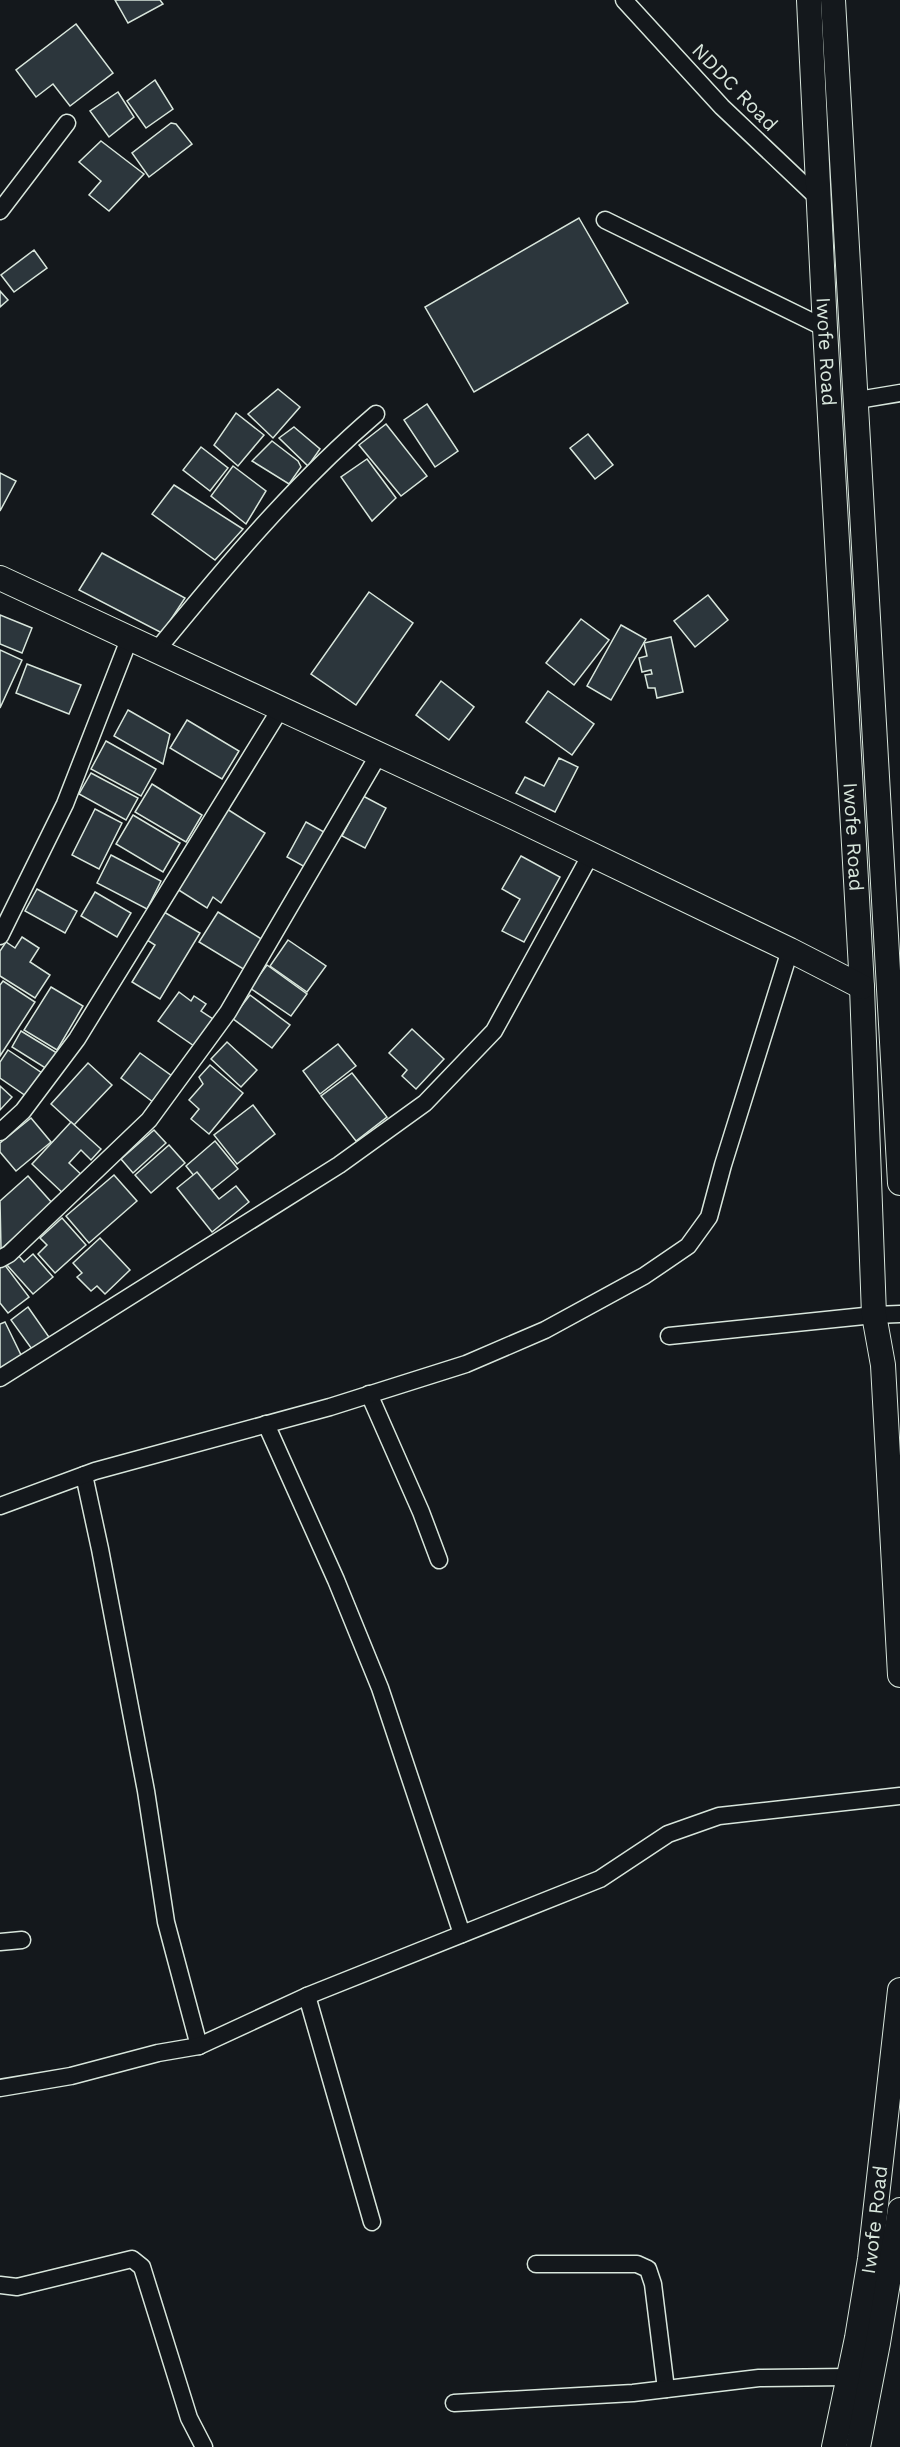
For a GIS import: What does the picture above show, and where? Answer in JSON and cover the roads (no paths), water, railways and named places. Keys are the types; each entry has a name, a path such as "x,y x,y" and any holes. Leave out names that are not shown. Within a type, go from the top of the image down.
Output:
{"street":[{"name":"NDDC Road","path":"624,0 722,107 819,199"},
{"name":"Iwofe Road","path":"809,0 862,987 874,1315 883,1365 900,1675"},
{"name":"Iwofe Road","path":"835,0 894,1010 900,1183"},
{"path":"0,211 67,123"},
{"path":"605,220 825,328"},
{"path":"858,400 900,393"},
{"path":"157,650 245,544 338,447 376,414"},
{"path":"0,578 591,854 862,987"},
{"path":"0,936 65,804 130,637"},
{"path":"0,1132 23,1111 77,1039 281,708"},
{"path":"0,1259 9,1254 79,1189 149,1120 228,1012 379,754"},
{"path":"0,1378 339,1165 424,1103 494,1031 591,854"},
{"path":"0,1506 84,1475 266,1424 466,1364 545,1330 644,1276 688,1246 710,1217 723,1165 790,950"},
{"path":"669,1336 900,1314"},
{"path":"369,1394 421,1512 439,1560"},
{"path":"266,1424 336,1580 381,1688 462,1934"},
{"path":"84,1475 144,1780 166,1922 199,2046"},
{"path":"0,2088 71,2076 158,2053 199,2046 307,1996 600,1879 668,1834 719,1816 900,1796"},
{"path":"0,1942 22,1940"},
{"name":"Iwofe Road","path":"834,2447 849,2378 873,2242 900,1990"},
{"path":"307,1996 372,2222"},
{"name":"Iwofe Road","path":"858,2447 900,2211"},
{"path":"0,2285 17,2287 132,2259 142,2267 189,2418 204,2447"},
{"path":"536,2264 637,2264 648,2269 653,2284 666,2389"},
{"path":"454,2403 666,2389 759,2378 849,2378"}]}
